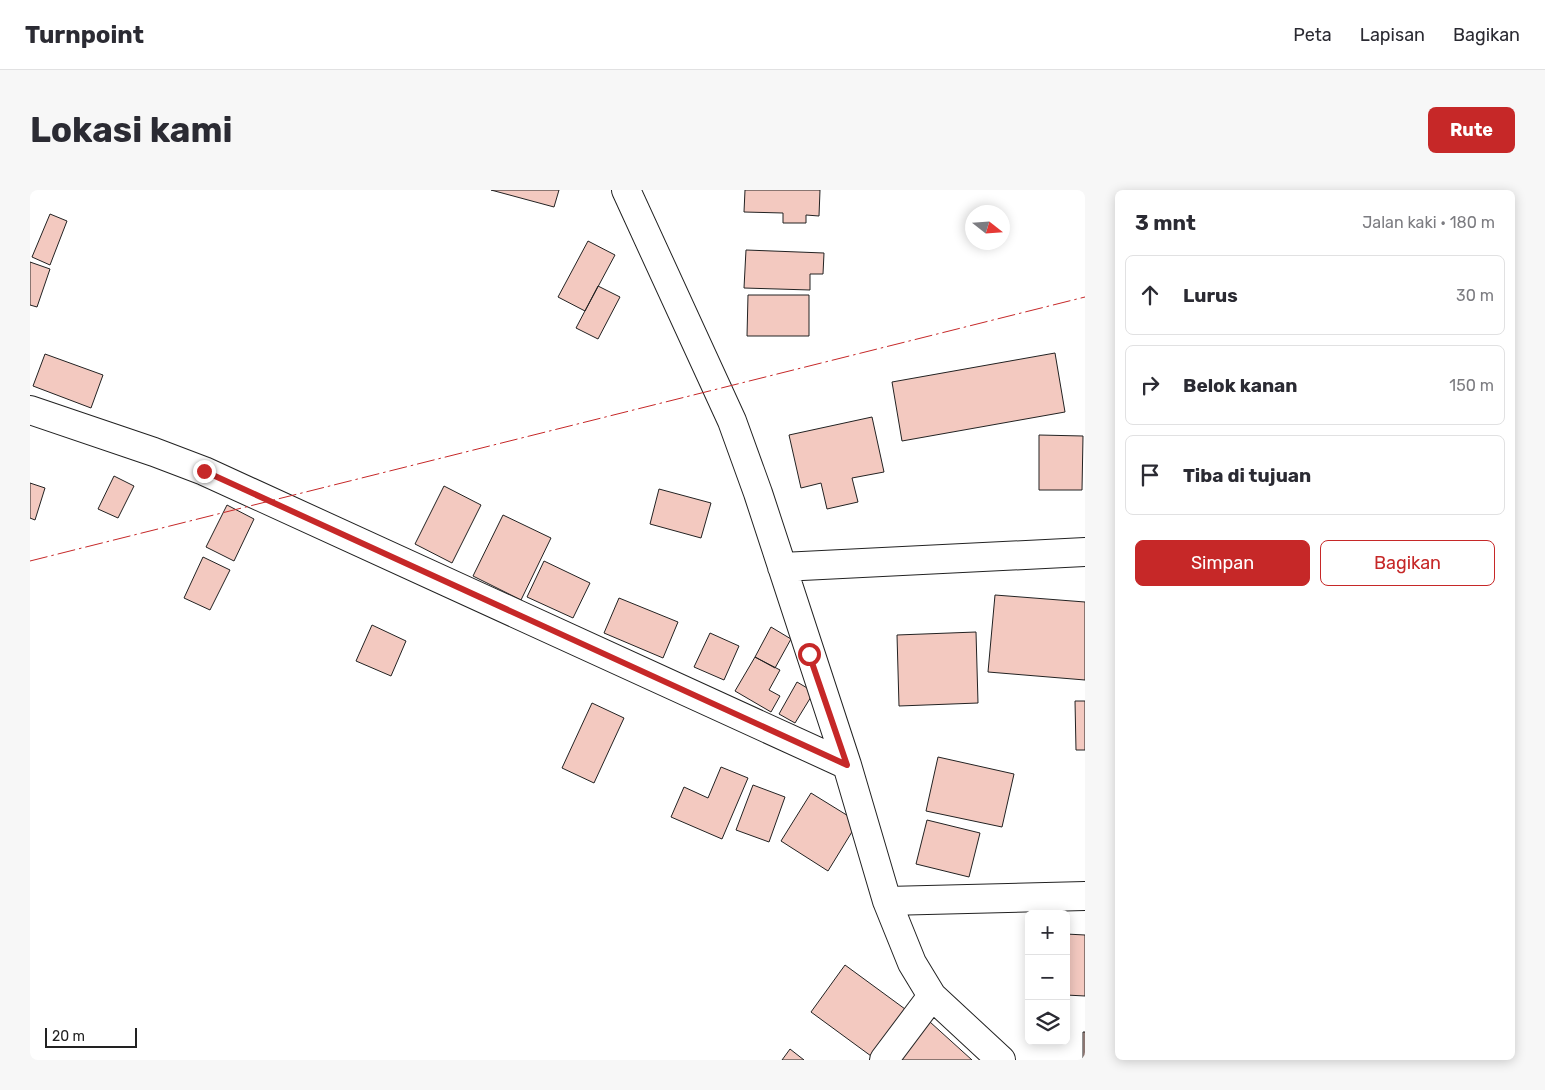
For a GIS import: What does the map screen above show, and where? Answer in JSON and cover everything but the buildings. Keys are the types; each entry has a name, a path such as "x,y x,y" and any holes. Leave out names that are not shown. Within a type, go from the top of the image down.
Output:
{"street":[{"path":"626,190 732,421 847,765 887,901 912,963 932,996 1001,1060"},
{"path":"30,410 204,471 847,765"},
{"path":"782,567 1085,552"},
{"path":"887,901 1085,896"},
{"path":"884,1060 932,996"}],"power":[{"path":"30,561 1085,297"}],"route":[{"path":"204,471 847,765 809,654"}]}
